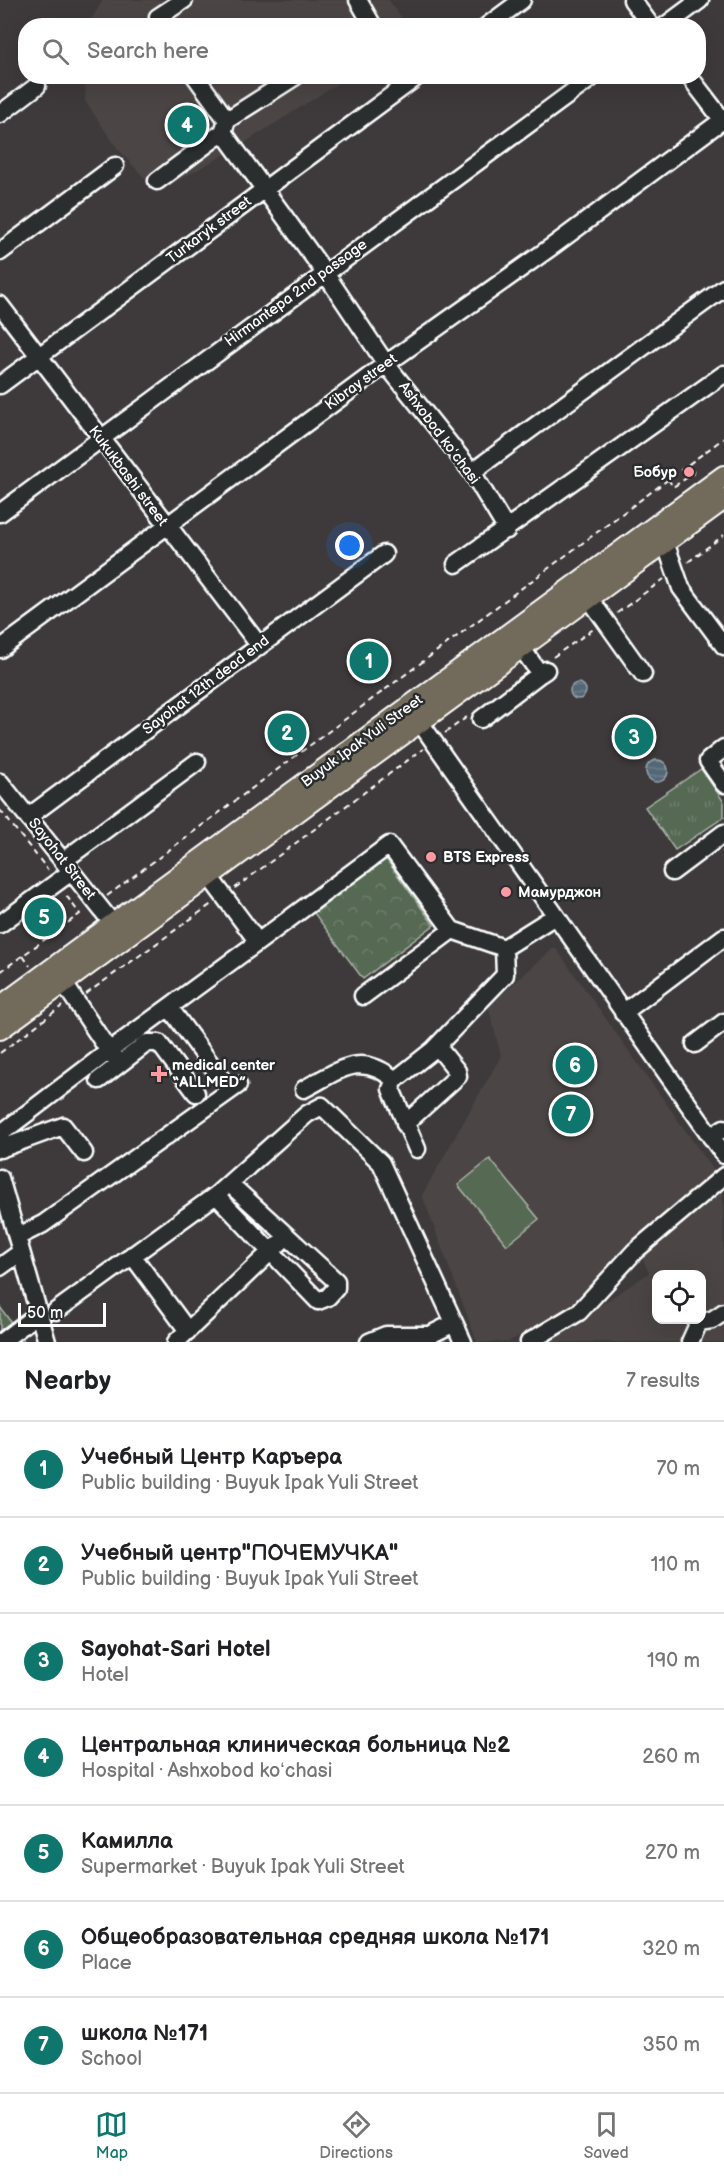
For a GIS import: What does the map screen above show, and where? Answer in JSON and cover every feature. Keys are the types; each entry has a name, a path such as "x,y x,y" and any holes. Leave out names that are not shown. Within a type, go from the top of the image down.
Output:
{"main road":[{"name":"Buyuk Ipak Yuli Street","path":"0,1007 208,875 724,476"},
{"name":"Buyuk Ipak Yuli Street","path":"0,1029 68,990 118,930 414,714 521,647 724,499"}],"street":[{"path":"158,18 184,0"},
{"path":"358,0 368,18"},
{"path":"498,18 522,0"},
{"path":"632,0 645,18"},
{"path":"676,18 700,0"},
{"name":"Ashxobod koʻchasi","path":"200,84 264,189 325,273 386,364 472,472 507,530"},
{"path":"157,181 225,126 285,84"},
{"name":"Turkaryk street","path":"0,385 407,84"},
{"name":"Hirmantepa 2nd passage","path":"0,513 583,84"},
{"path":"695,84 724,120"},
{"path":"0,114 37,86"},
{"name":"Kibray street","path":"0,649 386,364 554,245 724,120"},
{"path":"0,252 115,166"},
{"path":"472,472 724,288"},
{"name":"Kukukbashi street","path":"0,305 166,526 259,645"},
{"path":"456,564 724,374"},
{"path":"665,542 681,588 724,646"},
{"name":"Sayohat 12th dead end","path":"28,817 384,554"},
{"path":"589,598 643,674"},
{"path":"476,717 541,671 521,647"},
{"path":"414,714 623,1013 718,1133 724,1155"},
{"path":"724,748 708,761 724,784"},
{"path":"0,924 67,866 197,762"},
{"name":"Sayohat Street","path":"0,782 118,930"},
{"path":"672,872 722,838"},
{"path":"0,1134 114,1058 169,1007 389,845 452,930 504,948"},
{"path":"208,875 258,942"},
{"path":"504,948 555,916"},
{"path":"363,996 452,930"},
{"path":"623,1013 724,937"},
{"path":"417,1149 393,1099 391,1089 396,1080 437,1046 505,975 504,948"},
{"path":"68,990 114,1058"},
{"path":"169,1007 221,1078"},
{"path":"694,1044 724,1022"},
{"path":"99,1080 114,1058 147,1043 159,1043 196,1093"},
{"path":"405,1124 458,1076 457,1071 437,1046"},
{"path":"304,1089 350,1067 367,1063 380,1067 396,1080"},
{"path":"0,1267 19,1245 44,1224 238,1085"},
{"path":"2,1342 132,1255 216,1195 307,1114 322,1107 381,1163 463,1342"},
{"path":"0,1149 63,1126 84,1153"},
{"path":"529,1342 579,1312 635,1251 724,1176"},
{"path":"216,1195 268,1252 318,1300 328,1297 336,1288 336,1281 230,1184"},
{"path":"1,1185 19,1245 47,1312 47,1342"},
{"path":"132,1255 182,1336 287,1236"},
{"path":"706,1320 712,1320 724,1312"},
{"path":"369,1342 386,1335 430,1335 454,1323"},
{"path":"690,1342 696,1324"}],"path":[{"path":"96,903 724,438"},
{"path":"668,479 674,487 694,473 688,464"},
{"path":"541,671 724,535"},
{"path":"0,1053 68,990 87,994 224,896 417,752 476,717"},
{"path":"22,956 31,967"}],"shaded area":[{"path":"103,0 389,0 402,18 92,18"},
{"path":"86,84 337,84 235,149 157,192 117,148 85,101"},
{"path":"555,947 715,1172 634,1243 581,1302 508,1342 477,1342 422,1195 501,1056 488,1006"},
{"path":"723,1186 724,1342 544,1342 649,1273 640,1253"}],"green space":[{"path":"701,769 724,802 724,817 675,850 645,807"},
{"path":"386,859 434,925 363,979 314,913"},
{"path":"490,1159 539,1219 507,1245 458,1185"},
{"path":"0,1307 25,1342 0,1342"}],"water":[{"path":"578,683 584,685 586,691 584,697 578,699 572,697 570,691 572,685"},
{"path":"657,760 665,763 668,771 665,779 657,782 649,779 646,771 649,763"}],"place":[{"name":"Центральная клиническая больница №2","path":"187,125"},
{"name":"Бобур","path":"689,472"},
{"name":"Учебный Центр Каръера","path":"369,661"},
{"name":"Учебный центр\"ПОЧЕМУЧКА\"","path":"287,733"},
{"name":"Sayohat-Sari Hotel","path":"634,737"},
{"name":"BTS Express","path":"431,857"},
{"name":"Мамурджон","path":"506,892"},
{"name":"Камилла","path":"44,917"},
{"name":"Общеобразовательная средняя школа №171","path":"575,1065"},
{"name":"medical center “ALLMED”","path":"159,1074"},
{"name":"школа №171","path":"571,1114"}]}
